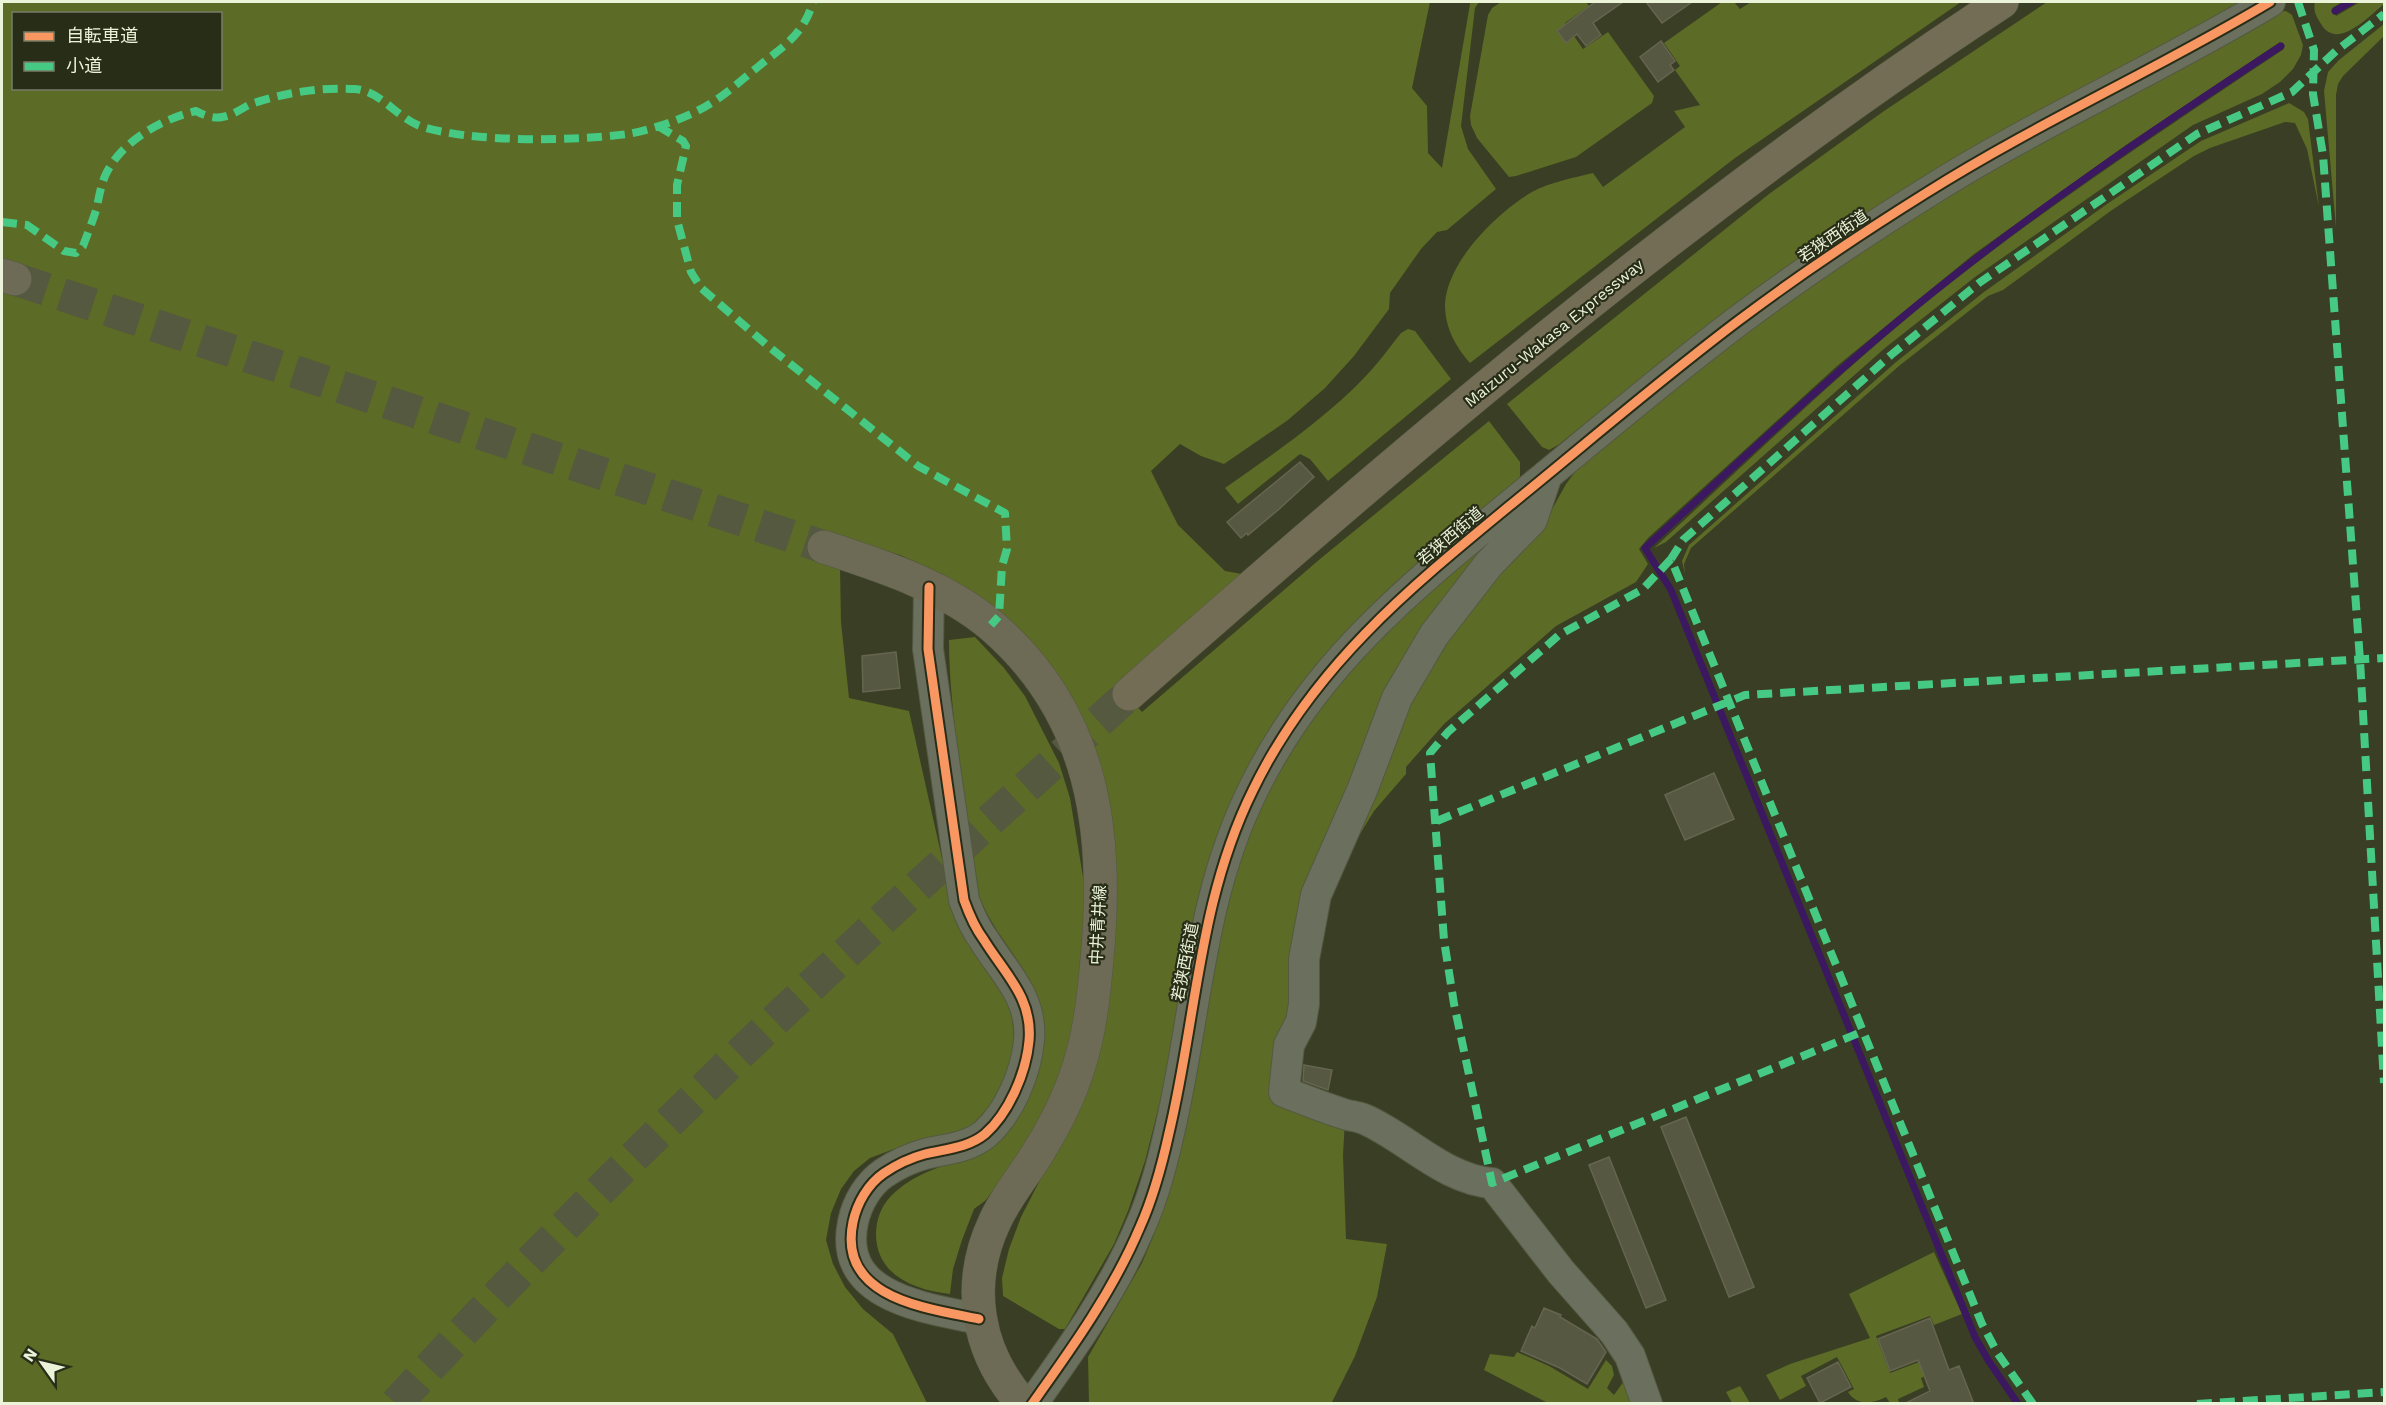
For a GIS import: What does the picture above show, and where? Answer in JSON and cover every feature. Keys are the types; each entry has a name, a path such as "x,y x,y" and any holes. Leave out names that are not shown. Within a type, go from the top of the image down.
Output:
{"highway":[{"name":"Maizuru-Wakasa Expressway","path":"1129,694 1419,442 1625,275 1755,174 1872,90 2002,2"}],"main road":[{"name":"中井青井線","path":"824,547 892,570 929,587 991,625 1017,650 1040,678 1077,746 1091,787 1101,855 1101,894 1094,986 1079,1066 1063,1108 995,1221 981,1259 977,1289 979,1320 989,1354 1008,1387 1023,1404"}],"street":[{"name":"若狭西街道","path":"1032,1404 1109,1288 1145,1215 1169,1134 1198,966 1212,900 1236,827 1254,787 1296,717 1349,648 1414,586 1547,475 1742,318 1876,225 1988,156 2270,2"},
{"path":"1547,475 1532,520 1489,564 1434,635 1397,698 1363,788 1317,895 1304,959 1304,1004 1301,1022 1289,1045 1284,1092 1342,1114 1362,1119 1399,1138 1461,1177 1476,1182 1492,1183 1561,1272 1614,1332 1630,1356 1647,1404"},
{"path":"929,587 928,649 964,900 972,921 984,941 1016,984 1027,1011 1029,1041 1020,1077 999,1119 984,1135 965,1145 906,1160 882,1174 866,1191 856,1210 852,1228 853,1246 858,1268 873,1287 896,1299 924,1308 979,1320"}],"green space":[{"path":"2,2 1430,2 1412,88 1427,106 1428,153 1442,168 1470,4 1479,2 1475,8 1461,126 1468,149 1496,189 1447,230 1437,232 1421,249 1390,293 1389,309 1354,356 1325,388 1288,420 1224,464 1201,456 1180,444 1151,471 1178,525 1225,571 1242,574 1122,689 1142,712 1320,559 1489,421 1520,462 1520,476 1516,487 1288,706 1164,1086 1145,1161 1128,1211 1114,1244 1065,1329 1059,1329 1003,1296 1002,1278 1009,1249 1021,1217 1056,1149 1108,808 982,601 942,574 900,555 825,533 840,567 841,622 849,698 909,711 952,903 971,949 1006,995 1012,1016 1014,1039 1010,1065 999,1091 987,1109 971,1126 951,1136 894,1149 870,1158 854,1171 841,1189 831,1213 826,1240 833,1264 845,1287 863,1309 893,1334 927,1403 2,1403"},
{"path":"1501,2 1586,2 1589,6 1565,23 1583,49 1608,32 1654,96 1652,103 1576,157 1509,177 1477,138 1470,116 1488,15 1492,8"},
{"path":"1722,2 1734,2 1740,9 1751,2 1961,2 1735,158 1470,363 1452,337 1445,305 1454,272 1464,256 1489,225 1532,192 1554,183 1593,173 1603,187 1685,127 1674,111 1700,105 1675,70 1680,66 1664,43"},
{"path":"2047,2 2242,2 2003,131 1876,207 1737,306 1549,450 1542,447 1507,404 1769,194 1884,111"},
{"path":"2315,2 2342,2 2332,8 2336,16 2360,2 2384,2 2384,4 2352,29 2335,34 2321,24 2315,13"},
{"path":"2286,11 2292,15 2303,45 2301,55 2293,69 2280,82 2262,94 2193,125 1975,277 1885,348 1666,542 1654,548 1817,397 1917,310 2051,208 2284,49 2280,42 2126,145 1974,254 1837,366 1648,538 1639,549 1648,564 1636,582 1556,626 1444,724 1406,767 1406,774 1374,811 1360,834 1329,899 1325,899 1439,640 1550,513 1566,484 1584,460 1690,374 1821,277 1939,200 2277,12"},
{"path":"2384,24 2384,36 2343,76 2338,84 2336,95 2336,228 2324,91 2328,72 2339,60"},
{"path":"2289,103 2304,112 2308,119 2319,207 2307,149 2295,123 2285,122 2210,148 2194,156 2112,210 2003,290 1988,296 1899,366 1691,548 1684,564 1685,574 1682,561 1689,545 1896,362 1984,292 2107,204 2201,141"},
{"path":"1408,329 1415,331 1451,379 1328,481 1310,459 1300,454 1238,504 1225,488 1331,409 1363,379 1401,333"},
{"path":"1510,522 1356,785 1279,1099 1345,1119 1343,1155 1346,1239 1387,1244 1377,1297 1355,1356 1331,1404 1089,1403 1088,1357 1142,1263 1173,1178 1211,973 1244,843 1269,787 1312,716 1374,641"},
{"path":"975,637 1004,668 1025,696 1059,763 1070,798 1086,895 1074,1032 1050,1104 1005,1174 986,1200 974,1209 953,1269 950,1294 923,1289 900,1278 890,1270 882,1260 878,1248 876,1234 878,1218 887,1200 918,1176 969,1158 1041,1009 1029,979 986,912 976,887 971,863 952,701 949,640"},
{"path":"1934,1252 1962,1314 1934,1325 1930,1316 1876,1336 1890,1373 1932,1357 1941,1369 1921,1378 1924,1387 1898,1399 1899,1403 1890,1403 1886,1397 1869,1402 1860,1401 1848,1392 1854,1389 1837,1357 1801,1376 1806,1386 1780,1400 1766,1375 1790,1364 1870,1338 1849,1294"},
{"path":"1517,1352 1549,1366 1588,1389 1606,1360 1612,1366 1614,1375 1607,1388 1614,1395 1624,1381 1643,1403 1548,1403 1484,1370 1490,1354 1514,1357"},
{"path":"1740,1386 1750,1403 1732,1403 1726,1392"}],"building":[{"path":"1595,2 1623,2 1593,23 1601,35 1586,46 1577,34 1566,43 1557,31"},
{"path":"1646,2 1692,2 1662,23"},
{"path":"1661,41 1675,61 1670,65 1674,70 1658,82 1640,57"},
{"path":"1300,462 1314,477 1278,510 1248,535 1247,533 1241,538 1227,522"},
{"path":"896,652 900,688 863,692 862,656"},
{"path":"1714,773 1734,819 1685,840 1665,795"},
{"path":"1304,1065 1332,1070 1328,1090 1303,1081"},
{"path":"1686,1117 1754,1287 1729,1297 1661,1127"},
{"path":"1609,1157 1666,1300 1646,1308 1589,1165"},
{"path":"1544,1308 1561,1315 1560,1317 1597,1339 1606,1352 1587,1384 1560,1368 1521,1351 1532,1326 1535,1328"},
{"path":"1930,1318 1949,1370 1959,1366 1974,1404 1904,1404 1930,1391 1918,1360 1890,1371 1878,1339"},
{"path":"1838,1362 1851,1387 1820,1403 1807,1378"}],"waterway":[{"path":"2335,11 2351,2"},
{"path":"2018,1404 1975,1337 1671,590 1645,548 1847,365 1960,271 2095,172 2281,46"}],"tunnel":[{"path":"15,279 824,547"},
{"path":"396,1404 483,1311 662,1129 940,866 1129,694"}],"marked path":[{"path":"2,222 27,225 64,251 76,253 83,246 105,176 121,153 143,134 169,120 196,111 212,117 226,116 251,104 302,92 328,89 363,91 372,94 403,117 420,126 441,132 494,138 580,138 628,134 645,130 672,122 714,102 792,38 804,23 813,2"},
{"path":"2298,2 2314,50 2313,94 2323,155 2360,660 2384,1083"},
{"path":"2033,1404 1998,1354 1982,1324 1671,559 1683,540 1891,355 1979,283 2197,134 2292,92 2336,51 2384,14"},
{"path":"658,126 683,141 686,146 677,185 677,220 691,272 701,288 768,346 918,466 1005,513 1007,549 1002,566 999,616 991,625"},
{"path":"1671,559 1643,589 1559,635 1448,732 1430,753 1444,940 1454,1004 1492,1183 1864,1031"},
{"path":"1437,821 1745,695 2384,658"},
{"path":"2197,1404 2384,1392"}],"cycle path":[{"path":"1032,1404 1105,1296 1145,1216 1157,1181 1169,1133 1210,916 1235,832 1253,790 1278,744 1306,702 1338,663 1372,627 1445,559 1657,385 1784,287 1878,223 1968,167 2228,27 2270,2"},
{"path":"929,587 928,649 964,900 978,931 1022,999 1027,1012 1029,1041 1015,1092 994,1125 978,1139 903,1162 878,1177 868,1188 857,1208 853,1222 852,1248 858,1268 872,1283 890,1295 912,1304 979,1319"}]}
